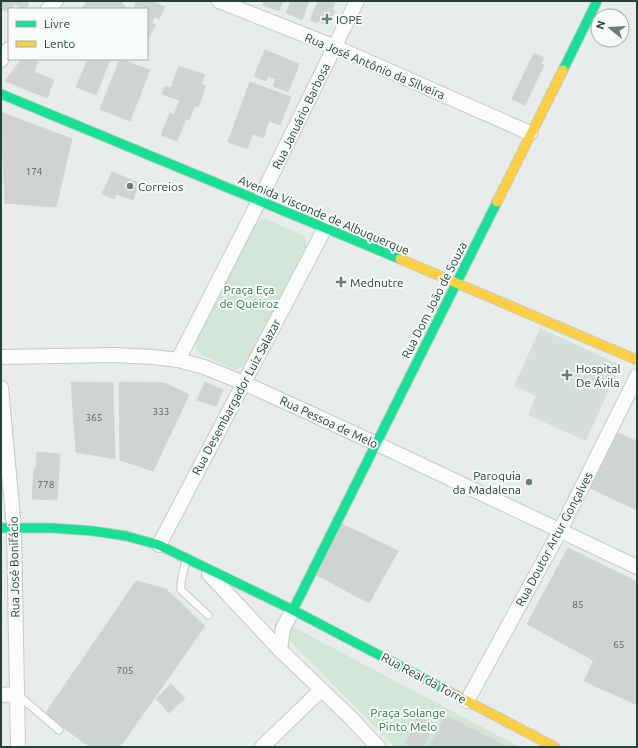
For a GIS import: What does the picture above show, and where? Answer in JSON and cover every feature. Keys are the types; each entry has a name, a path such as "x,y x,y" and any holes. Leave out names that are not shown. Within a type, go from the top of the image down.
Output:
{"main road":[{"name":"Rua Dom João de Souza","path":"292,610 597,1"},
{"name":"Avenida Visconde de Albuquerque","path":"1,94 325,228 637,360"},
{"name":"Rua Real da Torre","path":"8,528 52,528 93,531 126,536 159,544 292,610 555,747"}],"street":[{"name":"Rua José Antônio da Silveira","path":"219,1 335,47 530,133"},
{"name":"Rua Januário Barbosa","path":"178,360 259,201 357,1"},
{"path":"1,60 8,50"},
{"name":"Rua Desembargador Luiz Salazar","path":"159,544 325,228"},
{"name":"Rua Pessoa de Melo","path":"1,357 115,355 178,360 204,367 244,383 375,443 637,567"},
{"name":"Rua Doutor Artur Gonçalves","path":"467,701 560,531 637,376"},
{"name":"Rua José Bonifácio","path":"1,388 17,694 18,747"},
{"name":"Rua Real da Torre","path":"202,566 280,650 351,718 378,747"},
{"path":"280,650 283,628 292,610"},
{"path":"262,747 321,690"},
{"path":"1,695 17,694"}],"lane":[{"path":"186,558 181,582 181,590 208,614"},
{"path":"17,694 58,730"}],"shaded area":[{"name":"Hospital De Ávila","path":"540,328 620,365 586,441 528,415 536,396 514,386"}],"green space":[{"name":"Praça Eça de Queiroz","path":"265,219 303,235 306,239 306,247 244,366 235,370 200,354 196,349 195,341 254,226 260,220"},
{"name":"Praça Solange Pinto Melo","path":"295,628 520,747 395,747 287,638 289,630"}],"building":[{"path":"1,1 9,1 6,11 1,9"},
{"path":"9,1 29,1 27,8 19,8 20,6 14,4 12,8 8,8 8,11 6,11"},
{"path":"88,1 120,1 127,8 82,8"},
{"path":"136,1 151,1 165,7 159,19 154,17 152,23 155,25 148,40 148,8 134,8"},
{"path":"264,1 283,1 279,11 263,5"},
{"path":"291,1 309,1 302,20 286,13"},
{"path":"318,1 336,1 332,9 335,11 328,26 318,21 317,23 310,20"},
{"path":"265,50 299,64 288,92 273,86 276,79 268,76 266,81 254,76"},
{"path":"534,53 544,58 541,64 544,65 525,105 512,99"},
{"path":"21,60 33,60 38,62 34,72 54,80 47,98 5,81"},
{"path":"88,60 110,60 96,95 76,87"},
{"path":"120,60 150,70 130,121 100,109"},
{"path":"179,66 205,75 201,84 206,86 198,107 162,94 165,86 171,88"},
{"path":"250,82 291,97 280,125 269,121 263,138 253,134 262,110 242,103"},
{"path":"180,100 195,106 189,120 174,114"},
{"path":"242,103 262,110 247,149 228,142"},
{"path":"1,112 72,139 56,207 5,203"},
{"path":"170,113 186,119 177,141 161,135"},
{"path":"112,172 139,183 133,200 116,194 114,199 102,194"},
{"path":"71,382 113,383 115,459 76,452"},
{"path":"119,382 165,383 189,395 153,471 120,460"},
{"path":"205,382 223,390 216,406 197,400"},
{"path":"618,433 637,441 637,510 590,488"},
{"path":"37,452 60,454 57,500 32,499"},
{"path":"338,522 398,551 369,603 313,573"},
{"path":"568,548 637,582 637,616 611,670 527,624"},
{"path":"136,581 166,589 205,626 120,747 90,747 45,714"},
{"path":"622,600 637,608 637,705 584,681"},
{"path":"171,684 185,698 169,713 156,699"},
{"path":"445,715 508,747 429,747"},
{"path":"418,716 434,723 423,747 413,747 405,744"}],"traffic: fast":[{"path":"563,70 597,1"},
{"path":"1,94 400,259"},
{"path":"293,610 497,202"},
{"path":"1,528 52,528 93,531 126,536 159,545 293,610 444,689"}],"traffic: slow":[{"path":"497,202 563,70"},
{"path":"400,259 637,360"},
{"path":"444,689 555,747"}],"place":[{"name":"IOPE","path":"327,19"},
{"name":"Correios","path":"130,186"},
{"name":"Mednutre","path":"341,282"},
{"name":"Hospital De Ávila","path":"567,375"},
{"name":"Paroquia da Madalena","path":"529,482"}]}
